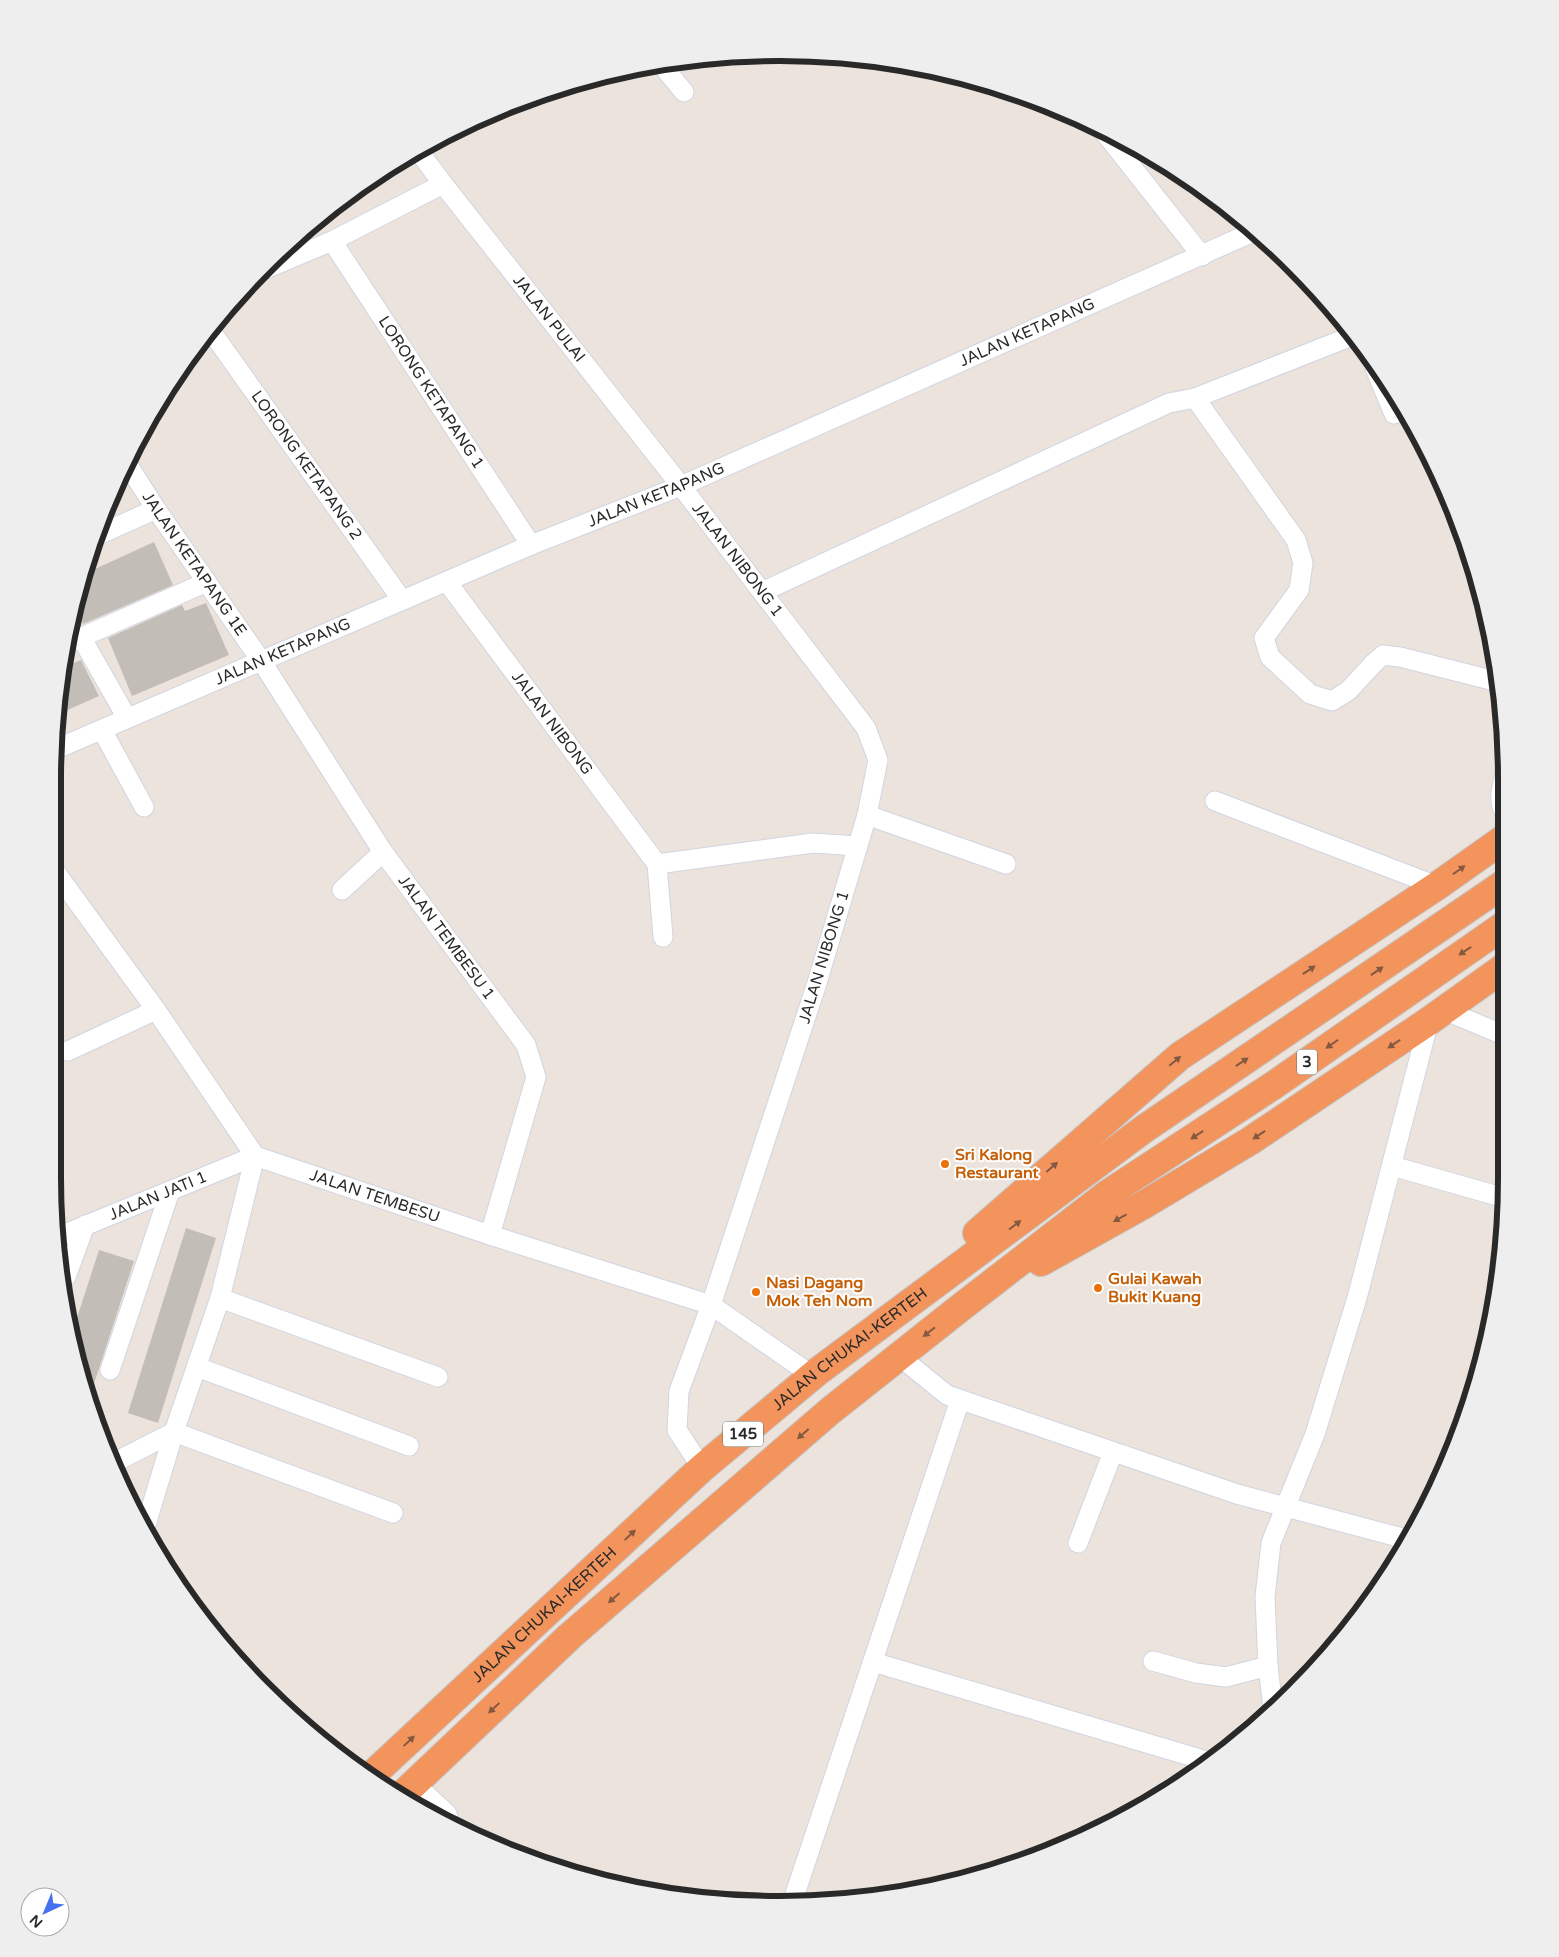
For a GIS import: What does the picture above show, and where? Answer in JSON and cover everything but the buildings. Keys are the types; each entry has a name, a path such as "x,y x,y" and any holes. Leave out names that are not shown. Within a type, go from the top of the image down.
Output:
{"highway":[{"path":"815,1374 1180,1056 1437,886 1498,843"},
{"name":"3","path":"1144,1129 1498,888"},
{"name":"3","path":"1106,1195 1274,1085 1498,930"},
{"path":"960,1308 1145,1204 1250,1141 1437,1016 1498,972"},
{"name":"JALAN CHUKAI-KERTEH","path":"375,1772 702,1468 815,1374 1144,1129"},
{"name":"JALAN CHUKAI-KERTEH","path":"407,1789 570,1636 830,1411 1106,1195"}],"street":[{"path":"666,70 684,92"},
{"path":"1113,144 1202,256"},
{"name":"JALAN PULAI","path":"423,156 443,184 682,486"},
{"path":"283,262 332,241 443,184"},
{"name":"JALAN KETAPANG","path":"62,746 402,600 682,486 1248,235"},
{"name":"LORONG KETAPANG 1","path":"332,241 531,546"},
{"name":"LORONG KETAPANG 2","path":"215,336 402,600"},
{"path":"762,592 1169,404 1195,398 1346,338"},
{"path":"1386,394 1394,414"},
{"path":"1195,398 1296,540 1303,563 1299,590 1264,638 1270,657 1310,694 1332,701 1348,691 1383,655 1400,657 1491,680"},
{"name":"JALAN KETAPANG 1E","path":"132,470 156,509 262,662"},
{"name":"JALAN NIBONG 1","path":"682,486 866,728 878,760 867,815 817,983 711,1305 679,1391 677,1430 702,1468"},
{"path":"106,532 156,509"},
{"path":"75,641 207,582"},
{"name":"JALAN NIBONG","path":"447,582 658,864"},
{"path":"75,642 127,718"},
{"name":"JALAN TEMBESU 1","path":"262,662 383,852 526,1045 536,1077 490,1235"},
{"path":"102,730 144,807"},
{"path":"1215,801 1437,886"},
{"path":"867,815 1006,864"},
{"path":"663,937 658,864 813,843 858,846"},
{"path":"342,890 383,852"},
{"path":"61,880 156,1010 256,1156 220,1298 174,1432 148,1519"},
{"path":"68,1051 156,1010"},
{"path":"1274,1698 1268,1666 1265,1597 1271,1543 1315,1434 1358,1298 1392,1166 1437,1016 1498,1034"},
{"name":"JALAN TEMBESU","path":"256,1156 490,1235 711,1305 815,1374"},
{"name":"JALAN JATI 1","path":"64,1234 256,1156"},
{"path":"1392,1166 1497,1196"},
{"path":"110,1370 170,1191"},
{"path":"67,1273 85,1225"},
{"path":"220,1298 438,1377"},
{"path":"899,1356 947,1395 960,1400 1237,1494 1402,1538"},
{"path":"197,1367 409,1446"},
{"path":"795,1895 960,1400"},
{"path":"119,1460 174,1432 393,1513"},
{"path":"1078,1543 1113,1452"},
{"path":"1153,1661 1196,1673 1226,1677 1268,1666"},
{"path":"873,1662 1200,1760"},
{"path":"407,1789 447,1814"}],"place":[{"name":"Sri Kalong Restaurant","path":"945,1164"},
{"name":"Gulai Kawah Bukit Kuang","path":"1098,1288"},
{"name":"Nasi Dagang Mok Teh Nom","path":"756,1292"}]}
